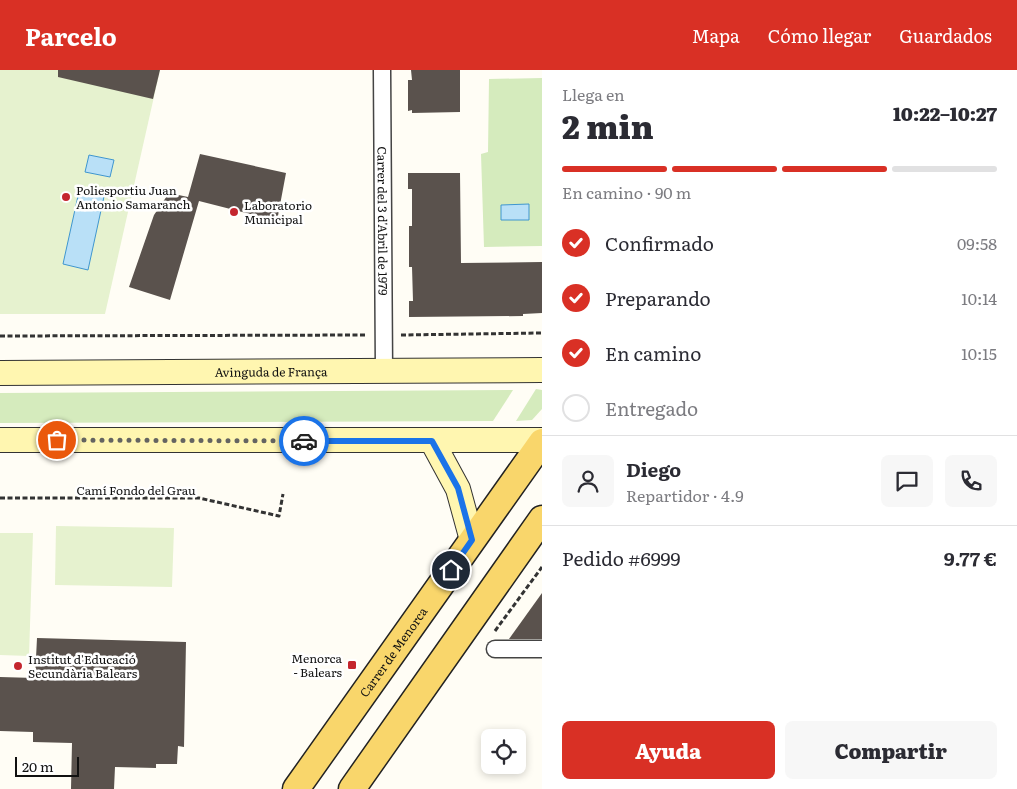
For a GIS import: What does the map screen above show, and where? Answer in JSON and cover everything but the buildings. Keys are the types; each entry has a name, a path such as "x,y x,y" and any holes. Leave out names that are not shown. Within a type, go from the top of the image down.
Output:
{"main road":[{"name":"Carrer de Menorca","path":"296,789 542,441"},
{"path":"352,789 542,519"}],"street":[{"name":"Carrer del 3 d'Abril de 1979","path":"382,70 384,371"},
{"name":"Avinguda de França","path":"0,373 542,370"},
{"path":"0,440 542,441"},
{"path":"432,441 458,488 472,540"},
{"path":"494,648 542,649"}],"path":[{"path":"398,334 542,333"},
{"path":"0,336 369,335"},
{"name":"Camí Fondo del Grau","path":"0,498 199,498 279,516 283,494"}],"green space":[{"name":"Poliesportiu Juan Antonio Samaranch","path":"0,70 160,70 105,314 0,314"},
{"path":"542,78 542,246 484,247 481,154 488,152 489,79"},
{"path":"536,389 542,390 542,409 532,420 516,421"},
{"path":"513,390 493,421 0,423 0,393"},
{"path":"56,526 174,528 172,587 55,585"},
{"path":"0,533 33,533 29,656 0,655"}],"water":[{"path":"89,155 114,160 110,177 85,172"},
{"path":"80,187 105,192 88,270 63,264"},
{"path":"529,204 529,220 501,220 501,205"}],"way so far":[{"path":"57,440 304,441"}],"place":[{"name":"Poliesportiu Juan Antonio Samaranch","path":"66,197"},
{"name":"Laboratorio Municipal","path":"234,212"},
{"name":"Menorca - Balears","path":"352,665"},
{"name":"Institut d'Educació Secundària Balears","path":"18,666"}],"route":[{"path":"304,441 432,441 458,488 472,540 451,570"}]}
